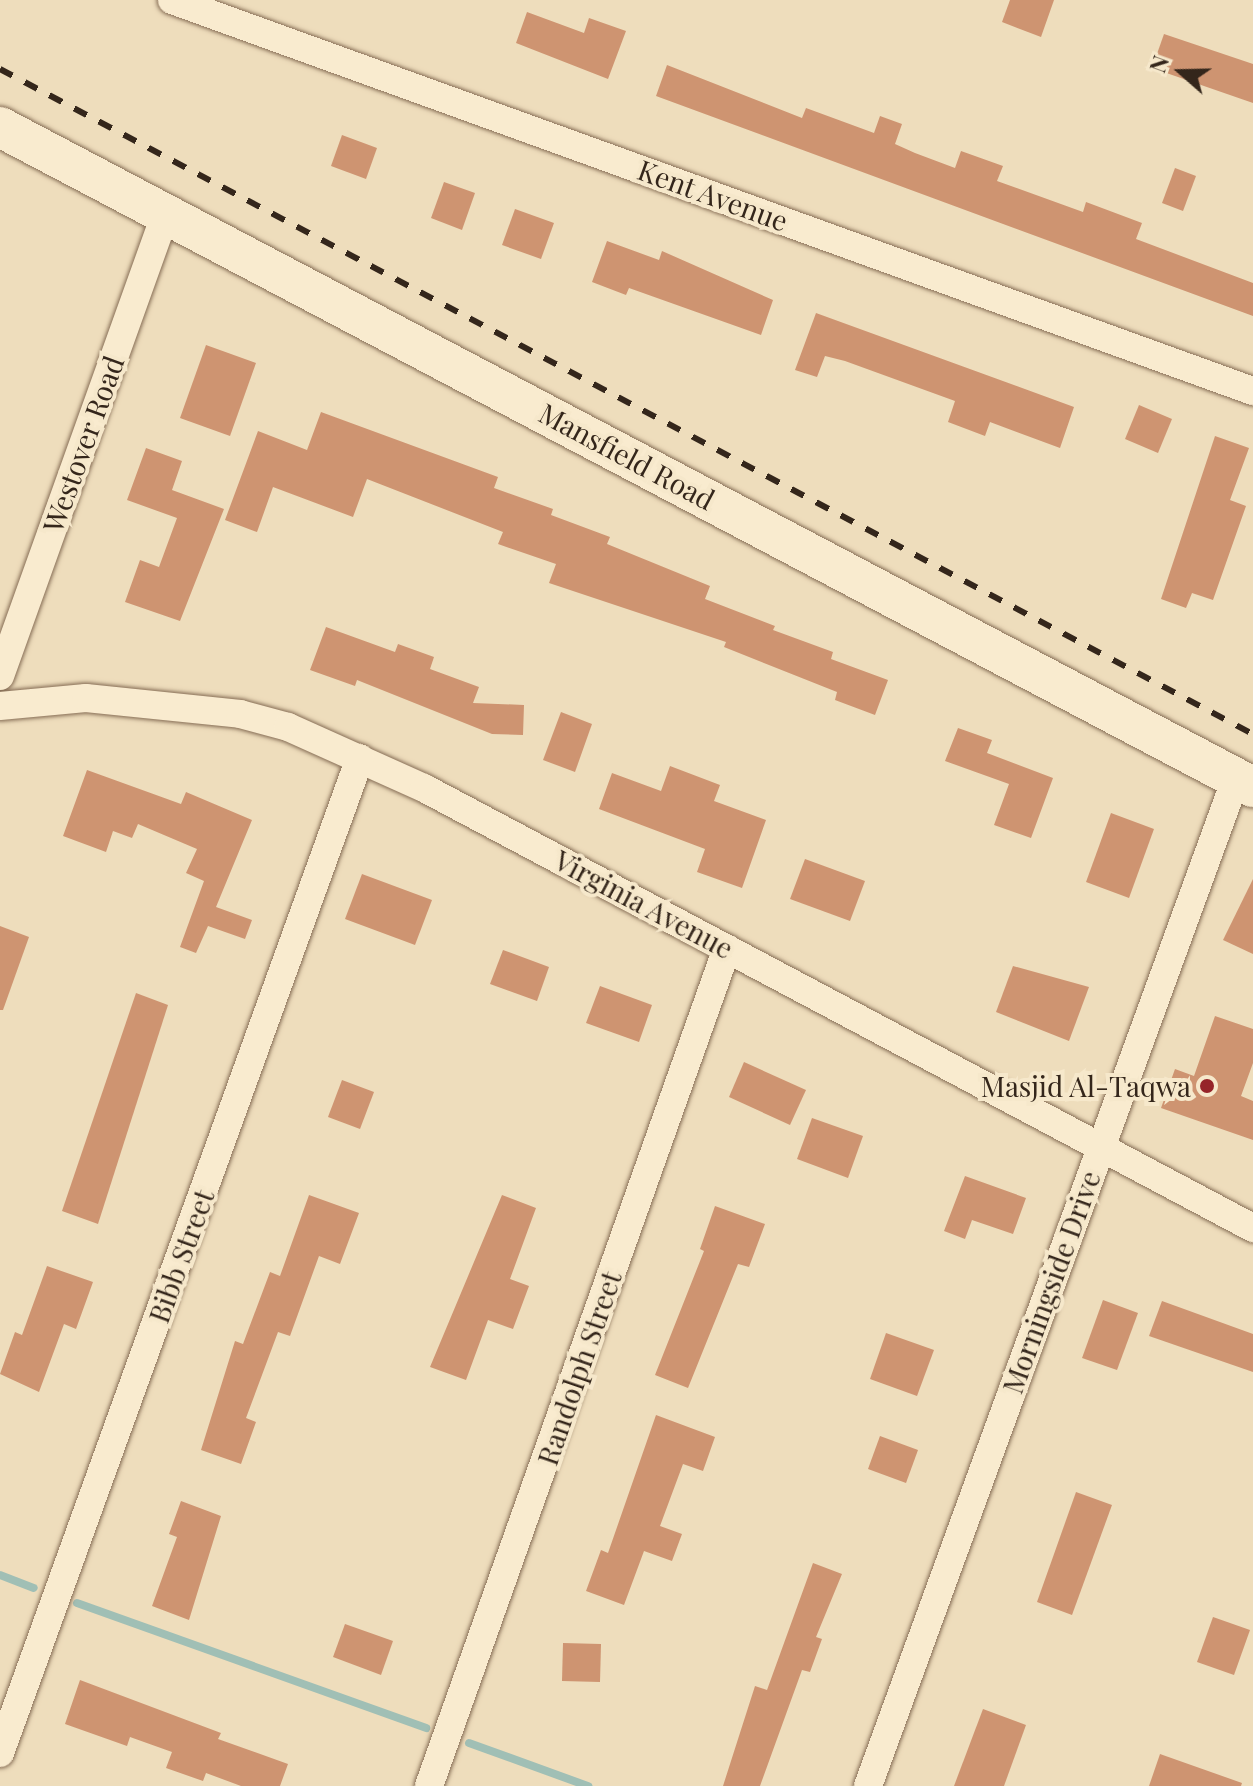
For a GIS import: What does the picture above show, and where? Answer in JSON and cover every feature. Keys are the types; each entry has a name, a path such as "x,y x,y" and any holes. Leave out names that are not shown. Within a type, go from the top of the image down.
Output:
{"main road":[{"name":"Mansfield Road","path":"0,127 1244,782"}],"street":[{"name":"Kent Avenue","path":"172,0 1253,391"},
{"name":"Westover Road","path":"0,676 166,212"},
{"name":"Virginia Avenue","path":"0,706 86,698 240,714 288,727 360,758 727,948 1253,1228"},
{"name":"Bibb Street","path":"0,1753 360,758"},
{"name":"Morningside Drive","path":"868,1786 1100,1148 1244,782"},
{"name":"Randolph Street","path":"429,1786 727,948"}],"building":[{"path":"1010,0 1054,0 1041,37 1002,22"},
{"path":"527,12 584,33 589,18 626,31 608,79 516,43"},
{"path":"1164,34 1253,64 1253,103 1152,68"},
{"path":"667,65 802,118 806,108 874,133 880,116 902,124 895,144 915,153 955,168 961,151 1003,166 997,181 1083,212 1086,202 1142,223 1136,239 1253,283 1253,316 656,96"},
{"path":"342,135 377,148 366,179 331,166"},
{"path":"1175,168 1196,176 1183,211 1162,203"},
{"path":"444,182 475,193 462,230 431,218"},
{"path":"515,209 554,223 541,259 502,245"},
{"path":"607,241 659,260 662,251 773,300 761,335 629,288 626,295 592,282"},
{"path":"816,313 1074,407 1060,448 990,422 985,436 948,422 955,401 845,361 825,356 817,377 795,370"},
{"path":"206,345 256,363 230,436 180,418"},
{"path":"1139,405 1172,419 1158,453 1125,439"},
{"path":"321,412 498,477 494,488 553,509 551,515 610,537 607,544 710,586 705,599 775,626 773,630 833,652 831,659 888,680 875,715 835,700 837,692 724,647 726,642 549,583 556,564 498,544 503,532 367,479 353,517 273,487 257,532 225,520 258,431 307,450"},
{"path":"1215,436 1249,448 1230,500 1246,506 1213,600 1192,593 1186,608 1161,599"},
{"path":"146,448 182,461 172,490 224,509 180,621 125,602 140,560 159,567 177,518 127,500"},
{"path":"326,627 395,652 398,644 434,657 430,669 479,687 473,703 524,705 523,735 492,734 357,680 355,686 310,670"},
{"path":"561,712 592,724 575,772 543,760"},
{"path":"958,728 992,740 987,753 1053,778 1031,838 994,825 1009,784 945,761"},
{"path":"670,766 720,785 714,801 766,820 742,888 697,872 705,849 599,809 612,773 661,791"},
{"path":"87,770 181,804 186,792 252,820 216,907 252,920 245,939 208,926 196,953 180,947 204,881 186,873 197,849 138,824 132,838 113,831 106,852 63,836"},
{"path":"1111,813 1154,829 1129,898 1086,882"},
{"path":"805,859 865,881 850,921 790,899"},
{"path":"362,874 432,900 415,945 345,919"},
{"path":"1253,879 1253,954 1223,940"},
{"path":"0,926 29,937 3,1010 0,1010"},
{"path":"503,950 549,967 537,1001 490,984"},
{"path":"1013,966 1089,987 1069,1041 996,1012"},
{"path":"600,986 652,1005 639,1042 586,1023"},
{"path":"136,993 168,1005 98,1224 62,1211"},
{"name":"Masjid Al-Taqwa","path":"1215,1016 1253,1029 1253,1063 1241,1096 1253,1101 1253,1140 1161,1108 1175,1069 1194,1076"},
{"path":"744,1062 806,1090 790,1125 729,1097"},
{"path":"342,1080 374,1092 360,1129 328,1117"},
{"path":"812,1118 863,1136 848,1178 797,1159"},
{"path":"965,1176 1026,1198 1013,1234 972,1220 965,1239 944,1231"},
{"path":"309,1195 359,1213 340,1264 319,1256 290,1336 278,1332 246,1418 256,1422 241,1464 201,1450 235,1341 243,1344 270,1272 280,1276"},
{"path":"502,1195 536,1208 510,1279 529,1286 513,1329 488,1320 466,1380 430,1367"},
{"path":"715,1206 765,1224 749,1267 738,1264 688,1388 655,1375 704,1251 700,1249"},
{"path":"47,1266 93,1282 76,1329 64,1324 39,1392 0,1374 15,1332 22,1335"},
{"path":"1103,1300 1138,1313 1117,1370 1082,1358"},
{"path":"1162,1301 1253,1334 1253,1372 1149,1336"},
{"path":"886,1333 934,1350 917,1396 870,1379"},
{"path":"656,1415 715,1437 703,1471 683,1464 660,1526 682,1534 672,1561 644,1551 624,1605 586,1591 601,1550 608,1553"},
{"path":"880,1436 918,1450 906,1483 868,1469"},
{"path":"1076,1492 1112,1505 1072,1615 1037,1602"},
{"path":"181,1501 221,1516 189,1620 152,1606 177,1537 169,1534"},
{"path":"813,1563 842,1574 816,1637 822,1639 810,1672 802,1670 760,1786 723,1786 755,1686 767,1690"},
{"path":"1213,1617 1250,1630 1234,1675 1197,1662"},
{"path":"345,1624 393,1641 381,1675 333,1657"},
{"path":"563,1643 601,1644 600,1682 562,1681"},
{"path":"80,1680 221,1733 218,1739 288,1764 280,1786 241,1786 206,1773 203,1781 166,1768 172,1752 130,1737 127,1746 65,1724"},
{"path":"983,1709 1026,1725 1004,1786 954,1786"},
{"path":"1160,1754 1242,1783 1241,1786 1149,1786"}],"waterway":[{"path":"0,1575 34,1588"},
{"path":"77,1603 426,1728"},
{"path":"469,1743 588,1786"}],"railway":[{"path":"0,69 1253,734"}],"place":[{"name":"Masjid Al-Taqwa","path":"1207,1086"}]}
